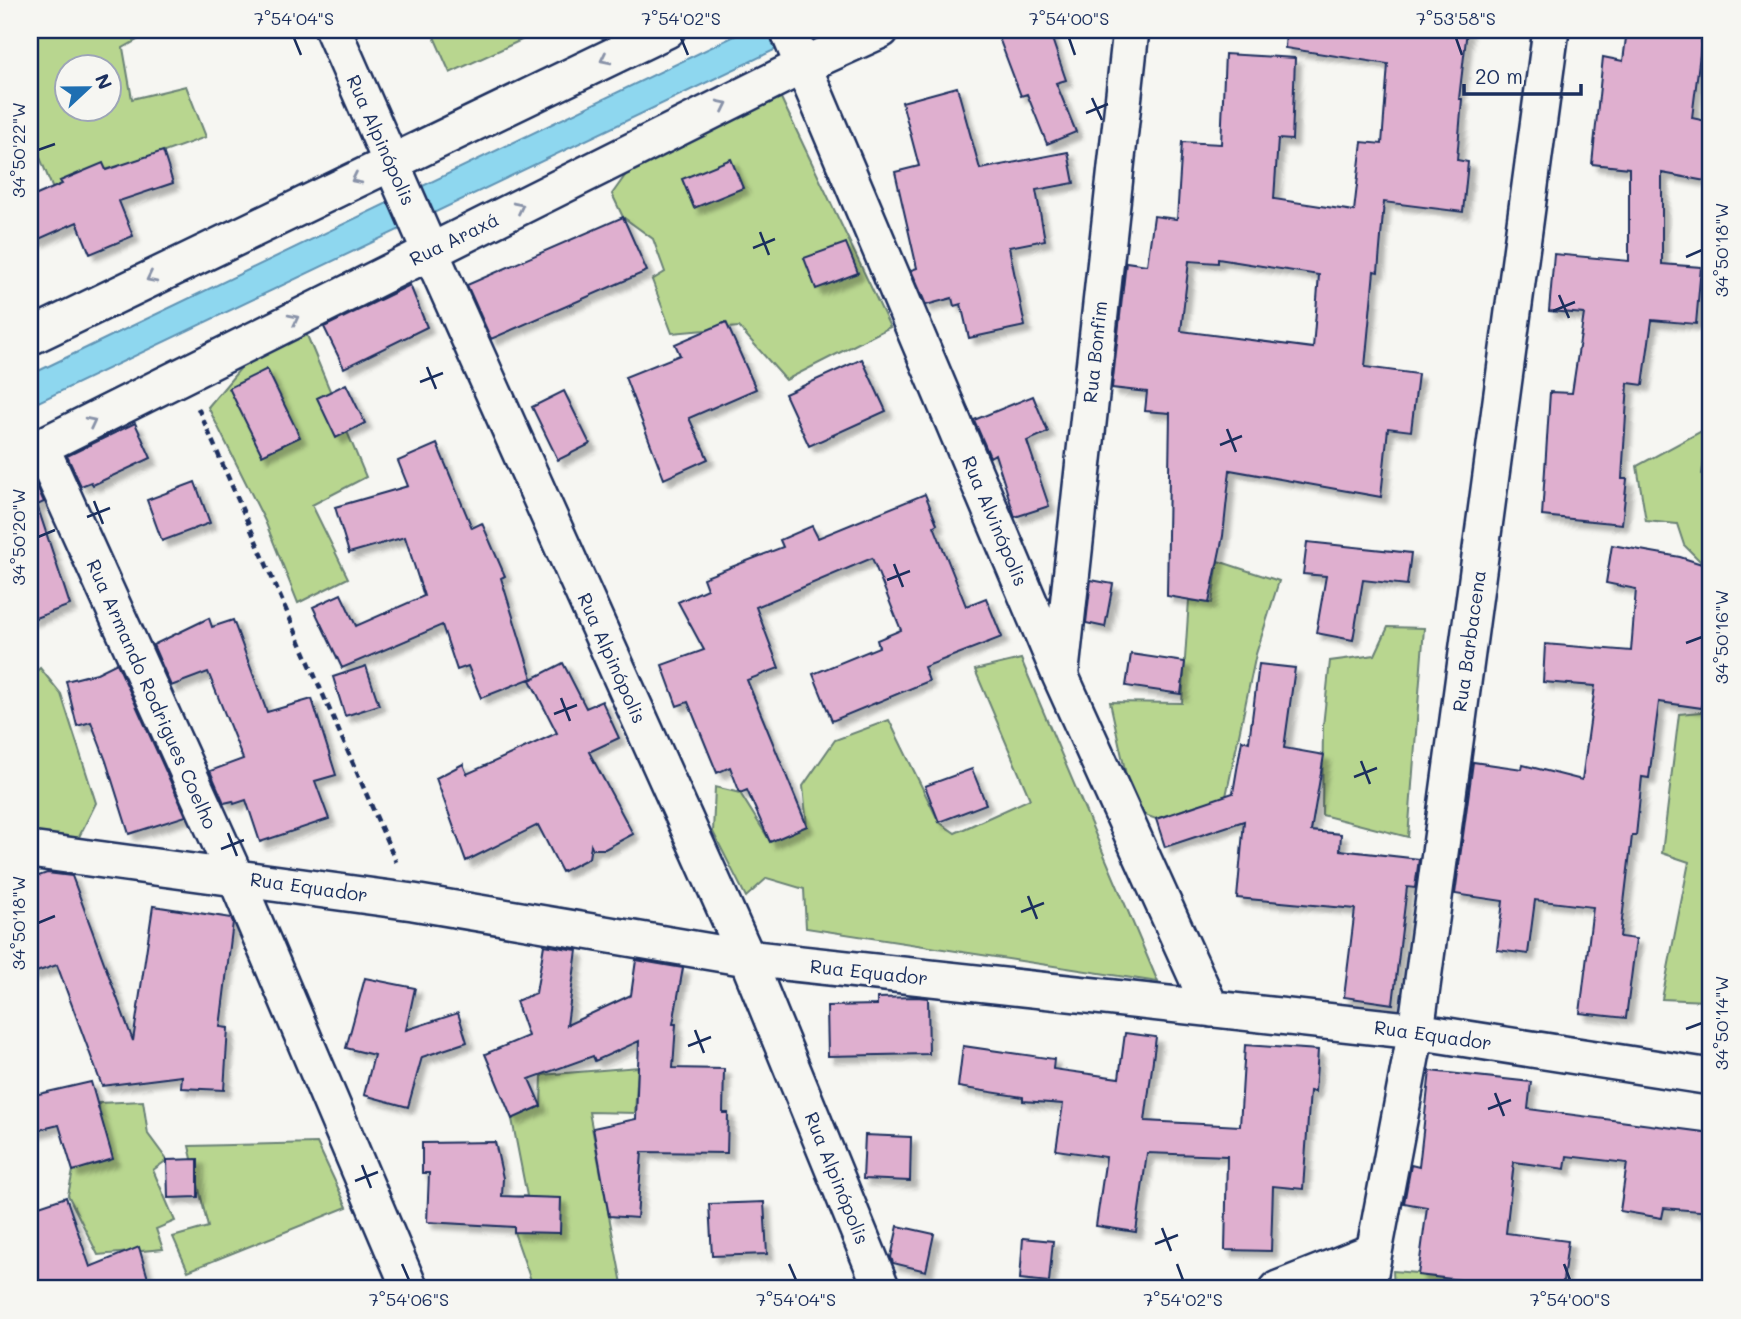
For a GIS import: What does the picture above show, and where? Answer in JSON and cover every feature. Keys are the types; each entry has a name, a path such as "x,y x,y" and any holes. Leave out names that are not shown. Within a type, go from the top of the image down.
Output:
{"street":[{"name":"Rua Alpinópolis","path":"333,30 747,958 883,1289"},
{"path":"30,337 395,169 667,30"},
{"name":"Rua Araxá","path":"35,450 183,375 425,241 797,49 881,30"},
{"name":"Rua Bonfim","path":"1060,675 1131,30"},
{"name":"Rua Barbacena","path":"1374,1251 1416,1031 1551,30"},
{"name":"Rua Alvinópolis","path":"797,49 1060,675 1211,1009"},
{"name":"Rua Armando Rodrigues Coelho","path":"35,450 235,876 410,1289"},
{"name":"Rua Equador","path":"30,850 413,902 747,958 1416,1031 1711,1077"},
{"path":"1278,1289 1374,1251"},
{"path":"1367,1289 1374,1251"}],"path":[{"path":"183,375 413,902"}],"green space":[{"path":"30,30 155,30 123,48 132,99 186,86 206,137 54,192 30,133 30,42 33,41"},
{"path":"431,30 543,30 450,73"},
{"path":"780,96 890,327 786,380 739,327 672,333 652,280 665,272 653,239 623,217 612,194 632,166"},
{"path":"306,333 366,477 312,505 348,578 298,603 265,521 208,407 244,364"},
{"path":"1709,427 1702,474 1711,476 1711,564 1703,564 1684,545 1677,524 1646,521 1637,466"},
{"path":"1218,561 1279,581 1256,654 1225,801 1197,805 1156,819 1134,811 1110,702 1182,703 1189,600 1212,603"},
{"path":"1388,627 1424,628 1408,837 1322,815 1323,726 1330,661 1375,655"},
{"path":"1021,659 1158,982 806,928 804,889 767,878 746,897 713,832 715,787 740,793 770,841 807,826 803,786 835,740 889,720 939,822 955,833 1030,799 975,670"},
{"path":"40,668 61,694 96,803 77,841 30,835 30,677"},
{"path":"1711,711 1711,957 1706,1001 1662,999 1689,862 1662,853 1679,714"},
{"path":"638,1067 635,1113 589,1112 623,1289 534,1289 514,1232 515,1197 527,1196 512,1119 541,1106 542,1075"},
{"path":"143,1101 148,1134 167,1160 153,1170 175,1221 156,1229 163,1249 98,1255 68,1195 73,1171 111,1153 100,1124 99,1103"},
{"path":"317,1143 347,1207 188,1271 173,1237 208,1227 189,1146"},
{"path":"1393,1271 1605,1289 1394,1289"}],"water":[{"path":"747,30 816,30 30,406 30,375"}],"building":[{"path":"996,30 1049,30 1066,80 1056,83 1076,132 1047,144 1027,94 1021,96"},
{"path":"1286,30 1467,30 1459,99 1462,99 1457,160 1468,162 1463,212 1384,202 1365,367 1418,374 1411,431 1388,428 1381,497 1230,470 1223,536 1209,603 1167,596 1170,413 1145,411 1147,392 1112,388 1126,262 1147,265 1154,216 1177,219 1182,142 1221,144 1225,54 1295,58 1292,140 1278,139 1274,199 1354,211 1362,142 1382,144 1388,64 1285,48","holes":["1218,259 1319,275 1313,348 1181,331 1189,261 1218,263"]},
{"path":"1627,30 1703,30 1692,118 1711,122 1711,182 1662,173 1662,264 1701,267 1696,324 1652,320 1643,385 1628,383 1622,479 1627,479 1622,524 1542,516 1550,392 1572,393 1584,314 1549,311 1554,254 1629,261 1629,168 1592,164 1603,57 1623,61"},
{"path":"957,87 980,169 1068,152 1074,183 1036,190 1045,240 1009,247 1025,326 969,338 961,304 954,306 952,298 926,305 911,270 917,268 895,172 919,166 902,102"},
{"path":"163,151 173,183 119,201 133,236 90,254 77,222 30,243 30,198 62,184 60,181 103,163 106,170"},
{"path":"731,159 743,188 694,208 682,179"},
{"path":"623,217 647,271 491,339 467,285"},
{"path":"846,243 858,273 816,289 804,258"},
{"path":"410,285 427,327 344,368 324,327"},
{"path":"726,322 756,389 689,418 708,459 664,479 625,377 680,355 675,344"},
{"path":"862,359 886,411 809,446 785,394"},
{"path":"267,369 300,437 262,455 229,388"},
{"path":"346,384 365,423 336,438 317,398"},
{"path":"564,391 590,444 558,460 532,407"},
{"path":"1033,396 1048,432 1027,441 1049,506 1015,517 995,454 990,457 974,420"},
{"path":"135,423 151,458 93,485 91,482 81,486 67,456"},
{"path":"437,444 472,528 482,523 505,576 501,578 532,678 481,698 468,666 457,670 442,625 342,668 313,607 341,594 356,626 424,596 405,537 349,553 335,507 408,486 398,461"},
{"path":"30,472 44,502 37,505 70,605 30,620"},
{"path":"195,482 210,523 162,541 147,500"},
{"path":"925,494 937,524 934,526 966,606 986,598 1002,637 924,667 929,681 832,721 813,674 879,647 877,640 901,630 872,558 756,607 779,668 747,680 807,826 770,842 747,790 740,793 730,767 717,773 688,702 677,706 662,665 704,650 678,602 707,589 703,578 783,547 780,540 812,526 818,538"},
{"path":"1307,542 1411,553 1407,585 1363,580 1353,640 1316,633 1326,576 1303,574"},
{"path":"1612,545 1680,557 1711,567 1711,662 1702,708 1659,702 1649,778 1642,777 1620,937 1636,939 1626,1018 1580,1013 1593,907 1535,900 1528,954 1497,950 1503,901 1455,894 1473,762 1522,769 1523,765 1582,780 1595,686 1543,682 1545,644 1631,651 1636,589 1606,583"},
{"path":"1091,580 1113,584 1105,627 1086,623"},
{"path":"209,618 212,627 233,620 267,712 312,699 336,775 315,781 329,819 260,842 246,800 234,804 233,801 224,803 210,771 243,759 208,672 171,686 153,645"},
{"path":"1131,654 1185,662 1181,694 1126,686"},
{"path":"117,663 186,816 129,834 91,722 77,726 66,681 97,673"},
{"path":"563,663 586,708 602,701 619,738 589,752 633,834 605,849 593,849 591,845 589,858 562,872 538,825 466,861 436,778 463,764 467,774 557,733 530,680"},
{"path":"1259,664 1295,668 1284,748 1324,755 1311,831 1341,834 1340,850 1419,859 1415,888 1407,887 1393,1004 1344,997 1355,909 1237,898 1244,821 1165,847 1156,819 1233,793 1242,740 1249,742"},
{"path":"366,666 379,705 345,716 333,677"},
{"path":"972,769 986,804 939,822 925,786"},
{"path":"47,873 72,876 133,1041 153,906 231,918 233,922 220,1027 228,1028 224,1090 181,1088 182,1076 102,1086 57,965 30,974 30,879"},
{"path":"544,945 577,950 567,1025 631,995 636,960 683,968 673,1024 676,1024 673,1068 724,1069 723,1113 728,1113 727,1153 642,1152 637,1218 609,1216 593,1128 636,1119 639,1041 595,1061 593,1056 529,1079 541,1106 512,1119 485,1054 528,1036 516,1001 536,993"},
{"path":"365,978 415,988 406,1030 458,1013 467,1042 422,1057 408,1107 364,1095 374,1055 346,1048"},
{"path":"877,998 928,998 929,1054 828,1056 827,1006 877,1005"},
{"path":"1125,1033 1156,1037 1145,1121 1240,1126 1245,1045 1318,1050 1315,1092 1310,1091 1303,1189 1273,1186 1271,1251 1225,1250 1227,1156 1147,1153 1136,1232 1096,1226 1106,1157 1056,1150 1063,1104 1023,1101 1023,1097 958,1087 963,1046 1054,1059 1053,1069 1119,1078"},
{"path":"1430,1071 1531,1082 1528,1109 1711,1133 1711,1212 1664,1208 1662,1218 1620,1211 1627,1163 1567,1156 1565,1169 1514,1162 1506,1233 1568,1241 1562,1289 1512,1289 1512,1286 1418,1275 1427,1207 1404,1203 1411,1165 1419,1167"},
{"path":"91,1082 113,1159 73,1171 59,1125 30,1132 30,1096"},
{"path":"865,1135 911,1137 910,1181 863,1179"},
{"path":"495,1142 503,1178 502,1196 561,1198 560,1233 514,1232 514,1227 427,1222 429,1173 422,1173 422,1143"},
{"path":"198,1159 198,1197 168,1198 167,1160"},
{"path":"66,1197 90,1267 139,1247 151,1289 30,1289 30,1209"},
{"path":"764,1202 767,1254 712,1256 709,1204"},
{"path":"898,1226 934,1234 926,1271 893,1263 891,1257"},
{"path":"1023,1238 1053,1241 1049,1282 1020,1279"}]}
